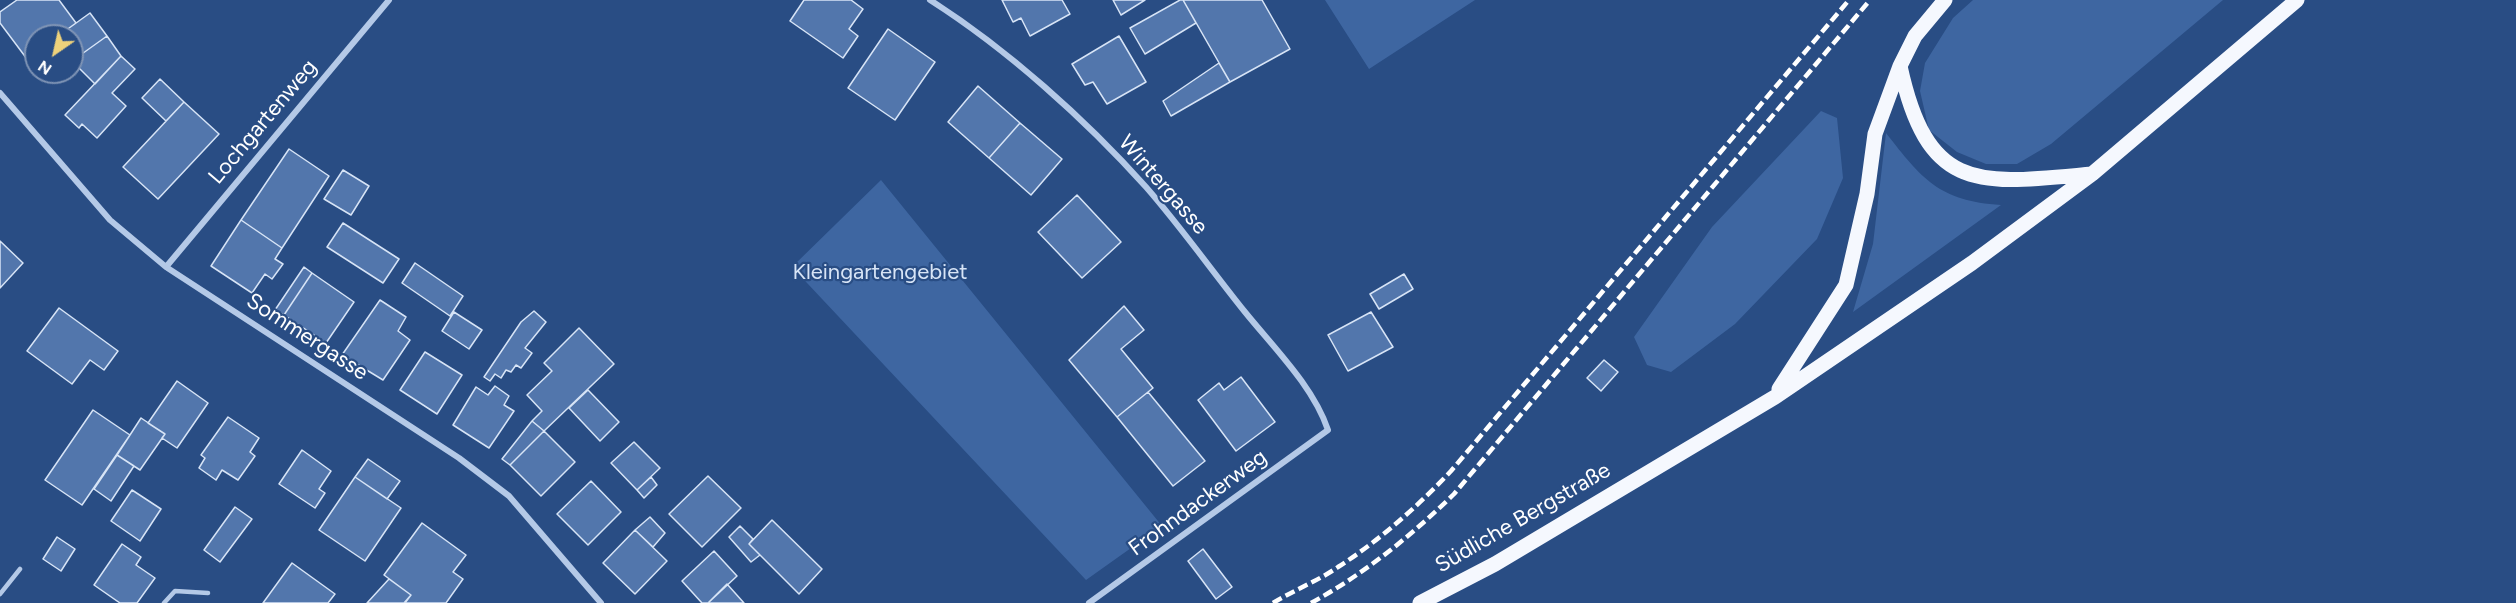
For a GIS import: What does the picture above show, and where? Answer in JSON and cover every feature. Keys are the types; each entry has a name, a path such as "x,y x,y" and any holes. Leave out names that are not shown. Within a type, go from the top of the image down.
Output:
{"main road":[{"path":"1774,397 1846,285 1867,194 1875,134 1900,66 1915,36 1945,0"},
{"name":"Südliche Bergstraße","path":"1420,603 1494,564 1774,397 1972,263 2092,174 2297,0"},
{"path":"1900,66 1907,97 1927,143 1943,160 1966,174 2011,181 2092,174"}],"street":[{"name":"Lochgartenweg","path":"166,267 388,0"},
{"name":"Wintergasse","path":"930,0 977,30 1087,128 1146,188 1293,372 1321,410 1328,430"},
{"name":"Sommergasse","path":"0,93 110,220 166,267 459,458 509,496 601,603"},
{"name":"Frohndackerweg","path":"1089,603 1328,430"}],"lane":[{"path":"0,594 20,569"},
{"path":"164,603 175,591 208,593"}],"green space":[{"path":"1325,0 1475,0 1369,69"},
{"path":"1973,0 2223,0 2051,144 2017,164 1986,164 1957,152 1929,130 1920,91 1925,63 1953,18"},
{"path":"1821,111 1837,118 1843,178 1817,239 1735,324 1671,372 1647,365 1634,337 1712,227"},
{"path":"1886,133 1910,163 1934,185 1962,199 2001,205 1853,312 1873,244"},
{"name":"Kleingartengebiet","path":"881,180 1162,526 1086,580 792,267"}],"building":[{"path":"17,0 59,0 76,23 24,24 24,55 0,23 0,12"},
{"path":"804,0 851,0 863,9 849,29 858,36 843,58 790,21"},
{"path":"1002,0 1062,0 1070,14 1030,36 1021,18 1013,22"},
{"path":"1113,0 1145,0 1121,15"},
{"path":"1183,0 1196,23 1145,54 1130,28"},
{"path":"1183,0 1262,0 1290,49 1230,82"},
{"path":"90,13 107,36 84,52 84,24 75,24"},
{"path":"888,29 935,62 895,120 848,88"},
{"path":"107,36 121,56 95,84 84,73 84,52"},
{"path":"1119,36 1146,82 1107,104 1093,82 1085,85 1072,64"},
{"path":"121,56 135,69 112,93 126,106 97,138 82,124 79,128 65,115"},
{"path":"1219,63 1230,82 1171,116 1163,101"},
{"path":"160,79 184,102 166,121 142,98"},
{"path":"978,86 1020,123 989,158 948,122"},
{"path":"184,102 219,134 158,199 123,167"},
{"path":"1020,123 1062,159 1031,195 989,158"},
{"path":"289,149 329,176 282,248 241,220"},
{"path":"343,170 369,186 351,215 324,199"},
{"path":"1077,195 1121,242 1082,278 1038,232"},
{"path":"241,220 282,248 275,259 283,264 272,279 265,274 252,293 211,266"},
{"path":"343,223 399,259 383,283 327,247"},
{"path":"0,241 23,263 0,288"},
{"path":"415,263 463,296 450,316 402,283"},
{"path":"304,267 312,273 284,315 275,310"},
{"path":"312,273 354,302 326,343 284,315"},
{"path":"1404,274 1413,289 1379,309 1370,294"},
{"path":"380,300 406,317 398,331 410,340 383,380 342,355"},
{"path":"1124,306 1144,330 1121,349 1153,388 1117,417 1069,360"},
{"path":"59,308 118,351 104,370 90,360 72,384 27,351"},
{"path":"534,311 546,322 525,348 532,353 521,368 516,365 511,372 506,370 501,378 495,374 490,381 484,377 521,322"},
{"path":"454,312 482,330 469,349 442,331"},
{"path":"1371,312 1393,347 1348,371 1328,335"},
{"path":"579,328 614,364 544,431 532,421 542,411 527,395 552,371 544,363"},
{"path":"425,352 462,375 437,414 400,390"},
{"path":"1604,360 1618,372 1601,391 1587,378"},
{"path":"1241,377 1275,422 1236,451 1198,400 1219,383 1224,390"},
{"path":"177,381 208,403 177,448 162,438 165,434 148,423"},
{"path":"495,386 509,396 504,405 514,411 489,448 453,425 476,387 488,395"},
{"path":"588,390 619,422 600,441 569,408"},
{"path":"1148,392 1205,461 1173,486 1117,417"},
{"path":"93,410 130,435 82,505 45,480"},
{"path":"228,417 259,438 250,452 255,456 238,480 222,470 216,480 199,468 205,458 201,455"},
{"path":"141,418 165,434 140,470 117,455"},
{"path":"532,421 544,431 510,465 502,459"},
{"path":"544,431 575,462 541,496 510,465"},
{"path":"634,442 660,468 637,490 611,463"},
{"path":"302,450 331,471 319,489 325,493 315,508 279,484"},
{"path":"117,455 134,466 111,501 94,489"},
{"path":"368,459 400,481 387,499 355,477"},
{"path":"708,476 741,508 702,547 669,514"},
{"path":"355,477 401,508 365,561 319,530"},
{"path":"651,477 657,485 644,498 637,490"},
{"path":"591,481 621,512 588,545 557,514"},
{"path":"132,490 161,509 140,541 111,521"},
{"path":"235,507 252,519 220,562 204,550"},
{"path":"650,517 665,533 653,547 635,530"},
{"path":"772,520 822,569 799,594 749,544"},
{"path":"422,523 466,555 453,572 463,579 446,603 405,603 411,595 384,575"},
{"path":"740,526 753,539 749,544 760,555 751,562 729,537"},
{"path":"635,530 667,561 635,594 603,563"},
{"path":"57,537 75,549 61,571 43,559"},
{"path":"122,544 141,557 136,565 155,578 137,603 120,603 94,585"},
{"path":"1203,549 1232,587 1216,599 1188,561"},
{"path":"714,551 737,576 708,603 702,603 682,581"},
{"path":"292,563 335,594 328,603 263,603"},
{"path":"389,579 411,595 404,603 367,603"},
{"path":"727,584 744,603 708,603"}],"railway":[{"path":"1273,603 1330,572 1369,546 1451,471 1849,0"},
{"path":"1311,603 1350,580 1386,553 1454,494 1870,0"}]}
